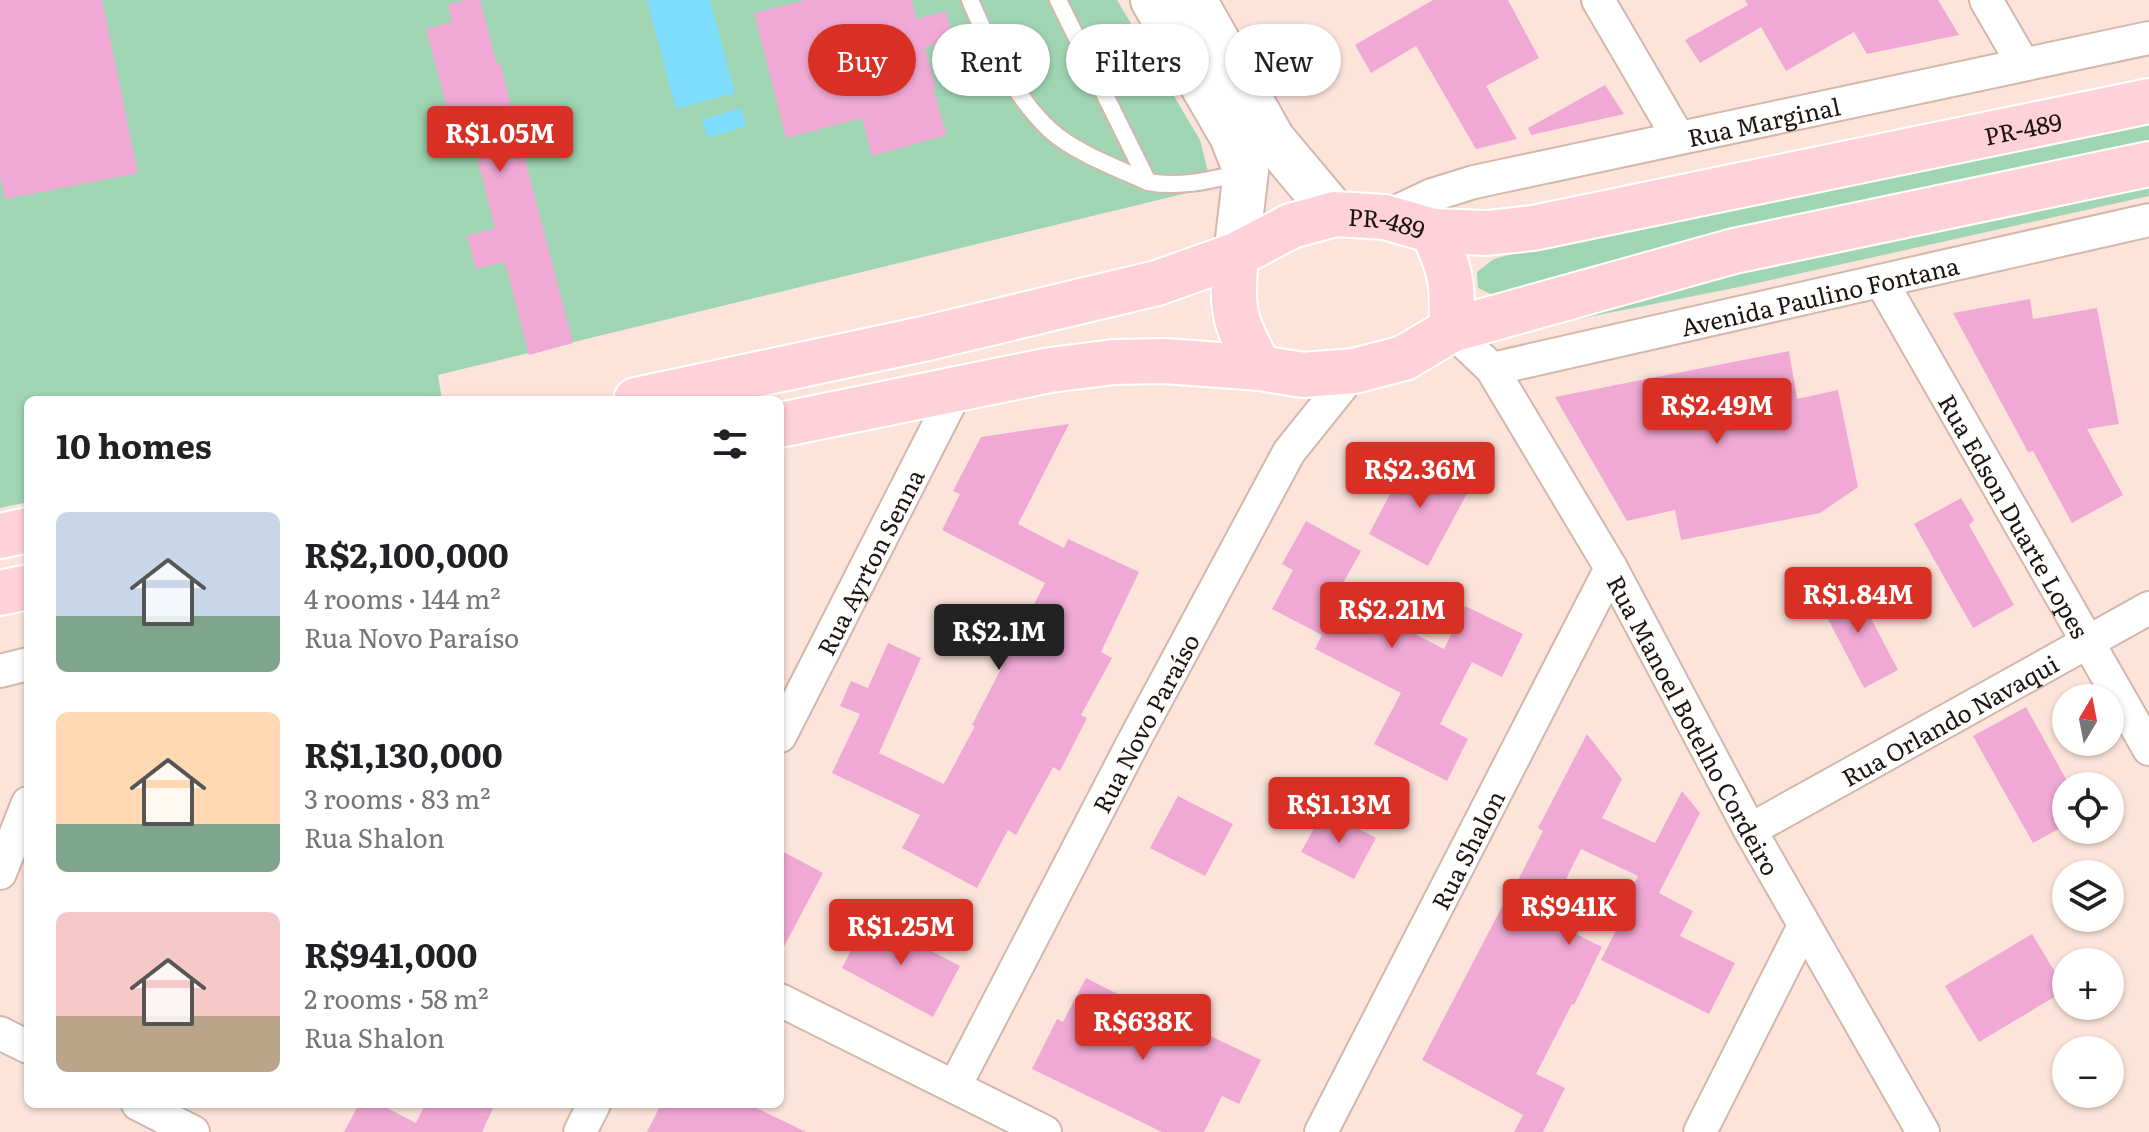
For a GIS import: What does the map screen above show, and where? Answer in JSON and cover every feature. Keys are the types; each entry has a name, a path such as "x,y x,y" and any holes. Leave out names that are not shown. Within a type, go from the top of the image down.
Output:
{"main road":[{"name":"PR-489","path":"655,396 923,339 1157,283 1236,255 1291,226 1335,214 1385,217 1433,231 1487,233 1533,228 2149,101"},
{"path":"784,424 958,387 1114,362 1165,361 1260,368 1303,375 1354,371 1404,358 1451,330 1734,251 2149,164"},
{"path":"1433,231 1449,266 1454,294 1451,330"},
{"path":"1236,255 1232,298 1234,310 1239,333 1260,368"},
{"path":"0,536 24,531"},
{"path":"0,593 24,588"}],"street":[{"path":"1153,0 1232,136 1246,171 1236,255"},
{"path":"1194,0 1273,140 1335,214"},
{"path":"1598,0 1678,137"},
{"path":"1986,0 2023,64"},
{"name":"Rua Marginal","path":"1385,217 1432,195 1474,182 2149,38"},
{"name":"Avenida Paulino Fontana","path":"1492,369 2149,220"},
{"name":"Rua Edson Duarte Lopes","path":"1881,281 2149,749"},
{"name":"Rua Manoel Botelho Cordeiro","path":"1451,330 1492,369 1611,568 1750,830 1923,1132"},
{"name":"Rua Novo Paraíso","path":"955,1086 1289,452 1354,371"},
{"name":"Rua Ayrton Senna","path":"784,728 958,387"},
{"name":"Rua Shalon","path":"1321,1132 1611,568"},
{"name":"Rua Orlando Navaqui","path":"1750,830 2149,608"},
{"path":"0,671 24,665"},
{"path":"0,873 24,813"},
{"path":"1700,1132 1804,926"},
{"path":"784,1002 1045,1132"},
{"path":"0,1033 24,1045"},
{"path":"146,1108 193,1132"},
{"path":"580,1132 592,1108"}],"lane":[{"path":"970,0 983,30 1026,104 1052,132 1103,162 1148,182 1171,186 1246,171"},
{"path":"1058,0 1148,182"}],"green space":[{"path":"0,0 1117,0 1131,24 1066,24 1066,96 1174,96 1200,140 1212,187 438,375 441,396 24,396 24,503 0,508"},
{"path":"2149,117 2149,140 1745,225 1493,295 1478,288 1477,272 1494,259 1530,249"},
{"path":"2149,166 2149,196 1739,287 1518,331 1724,265"}],"water":[{"path":"647,0 710,0 735,93 676,109"},
{"path":"741,108 746,126 708,138 702,120"}],"building":[{"path":"0,0 102,0 138,173 5,199 0,176"},
{"path":"480,0 497,64 500,63 573,343 529,355 505,262 476,269 467,236 495,228 467,118 451,123 426,29 452,22 448,5"},
{"path":"807,0 911,0 917,19 946,11 949,24 932,24 932,45 925,47 932,73 932,96 935,96 947,135 872,156 862,118 786,138 754,13"},
{"path":"1433,0 1508,0 1539,58 1486,86 1517,139 1476,149 1416,46 1371,73 1355,45"},
{"path":"1745,0 1938,0 1959,35 1867,54 1854,32 1786,71 1761,27 1700,63 1685,40 1748,5"},
{"path":"1605,85 1624,114 1531,135 1528,128"},
{"path":"2030,299 2033,319 2097,308 2119,424 2087,429 2123,495 2072,523 2033,451 2028,452 1953,313"},
{"path":"1789,351 1797,399 1838,390 1858,487 1820,513 1681,540 1675,510 1627,521 1555,397"},
{"path":"1069,424 1018,524 1064,548 1068,539 1139,572 1101,652 1112,658 1081,715 1087,718 1060,771 1053,767 1016,835 1008,830 977,888 902,848 920,815 832,773 860,714 840,706 851,681 868,688 888,643 921,658 879,753 944,784 1045,583 942,530 960,494 953,491 981,437"},
{"path":"1411,454 1471,486 1428,566 1369,534"},
{"path":"1961,498 1974,520 1969,525 2014,605 1973,628 1914,524"},
{"path":"1306,521 1361,551 1337,594 1444,649 1465,606 1523,634 1502,677 1472,662 1440,724 1468,739 1447,781 1374,744 1401,693 1315,649 1322,635 1272,609 1293,570 1282,564"},
{"path":"1852,582 1898,670 1864,688 1818,600"},
{"path":"2026,707 2062,772 2052,772 2052,833 2033,843 1973,736"},
{"path":"1587,734 1622,779 1602,818 1655,843 1682,791 1700,813 1659,893 1693,911 1680,936 1735,963 1709,1014 1601,960 1634,895 1630,893 1638,876 1581,849 1546,919 1602,947 1536,1074 1565,1088 1543,1132 1514,1132 1523,1115 1422,1060 1543,831 1538,828"},
{"path":"1178,796 1233,824 1205,876 1150,848"},
{"path":"1324,810 1376,838 1354,879 1301,852"},
{"path":"784,852 823,873 784,946"},
{"path":"868,918 960,966 933,1017 842,968"},
{"path":"2032,934 2052,967 2052,998 1979,1042 1945,986"},
{"path":"1086,978 1167,1019 1168,1016 1261,1060 1239,1104 1222,1096 1204,1132 1162,1132 1032,1069 1057,1019 1063,1022"},
{"path":"357,1108 387,1108 416,1123 423,1108 493,1108 482,1132 344,1132"},
{"path":"659,1108 756,1108 806,1132 647,1132"}]}
